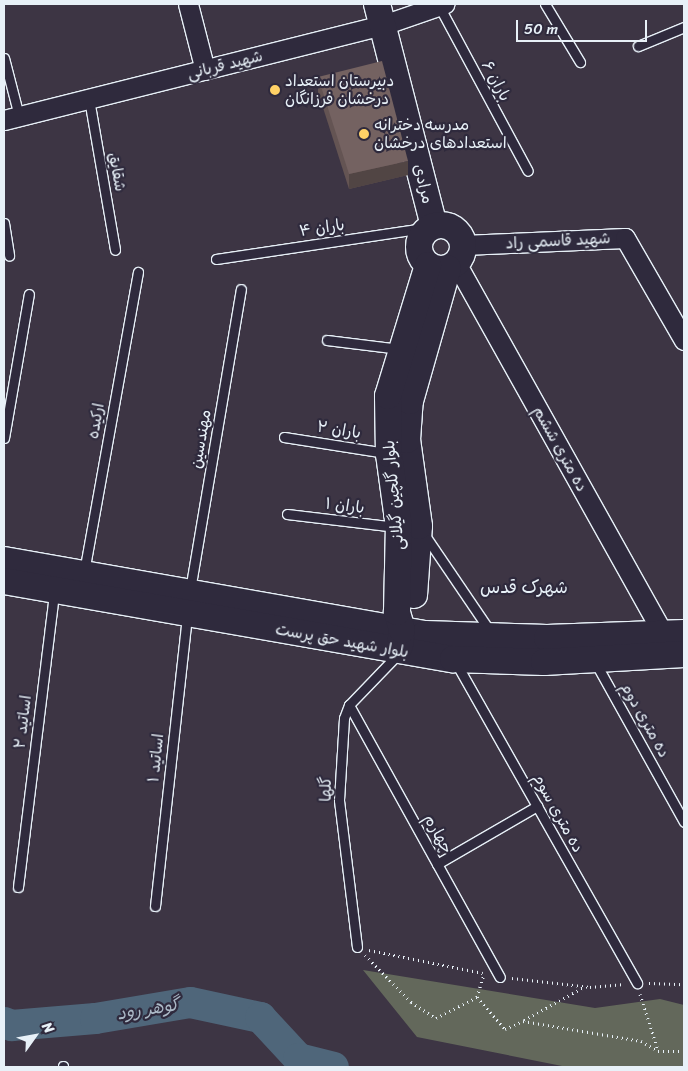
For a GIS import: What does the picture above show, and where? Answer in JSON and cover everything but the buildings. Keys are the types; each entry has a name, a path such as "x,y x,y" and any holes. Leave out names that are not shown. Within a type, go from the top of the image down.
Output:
{"street":[{"path":"188,4 205,70"},
{"name":"شهید قربانی","path":"12,118 205,70 380,15 441,5"},
{"name":"مرادی","path":"380,15 434,226"},
{"path":"434,226 447,226 458,233 449,260 420,254 420,240 434,226"},
{"name":"شهید قاسمی راد","path":"449,260 625,238 684,340"},
{"name":"بلوار گلچین گیلانی","path":"401,641 412,616 409,527 399,454 388,396 402,349 449,260"},
{"name":"بلوار گلچین گیلانی","path":"399,454 410,401 449,260"},
{"name":"ده متری ششم","path":"449,260 674,633"},
{"name":"بلوار شهید حق پرست","path":"4,560 56,580 401,641 453,659 594,648 674,633"},
{"name":"بلوار شهید حق پرست","path":"4,581 56,580 84,574 188,604"},
{"name":"بلوار شهید حق پرست","path":"401,641 493,636 594,648 684,654"}],"lane":[{"path":"544,4 580,62"},
{"name":"باران ۶","path":"441,5 528,171"},
{"path":"638,46 684,27"},
{"path":"4,58 12,118"},
{"name":"شقایق","path":"89,99 116,250"},
{"path":"4,223 8,256"},
{"name":"باران ۴","path":"216,258 434,226"},
{"name":"ارکیده","path":"84,574 138,272"},
{"name":"مهندسین","path":"188,604 241,290"},
{"path":"4,438 29,294"},
{"path":"327,340 402,349"},
{"name":"باران ۲","path":"284,437 399,454"},
{"name":"باران ۱","path":"287,514 409,527"},
{"path":"409,527 493,636"},
{"name":"اساتید ۲","path":"18,887 56,580"},
{"name":"اساتید ۱","path":"155,906 188,604"},
{"path":"349,705 401,641"},
{"name":"ده متری دوم","path":"594,648 684,822"},
{"name":"ده متری سوم","path":"453,659 637,983"},
{"name":"چهارم","path":"349,705 500,977"},
{"name":"گلها","path":"349,705 344,718 339,800 357,947"},
{"path":"437,864 537,806"}],"path":[{"path":"357,947 500,977 585,986 637,983 684,984"},
{"path":"357,947 411,1002 436,1018 478,997 484,974"},
{"path":"637,983 658,1051"},
{"path":"478,997 505,1029 585,986"},
{"path":"523,1020 642,1041 658,1051 684,1051"}],"green space":[{"path":"363,970 595,1008 660,999 684,1005 684,1067 567,1067 417,1037"}],"waterway":[{"name":"گوهر رود","path":"4,1022 11,1025 95,1018 190,1002 260,1017 298,1058 333,1067"}],"place":[{"name":"دبیرستان استعداد درخشان فرزانگان","path":"275,90"},
{"name":"مدرسه دخترانه استعدادهای درخشان","path":"364,134"}],"district":[{"name":"شهرک قدس","path":"524,587"}]}
